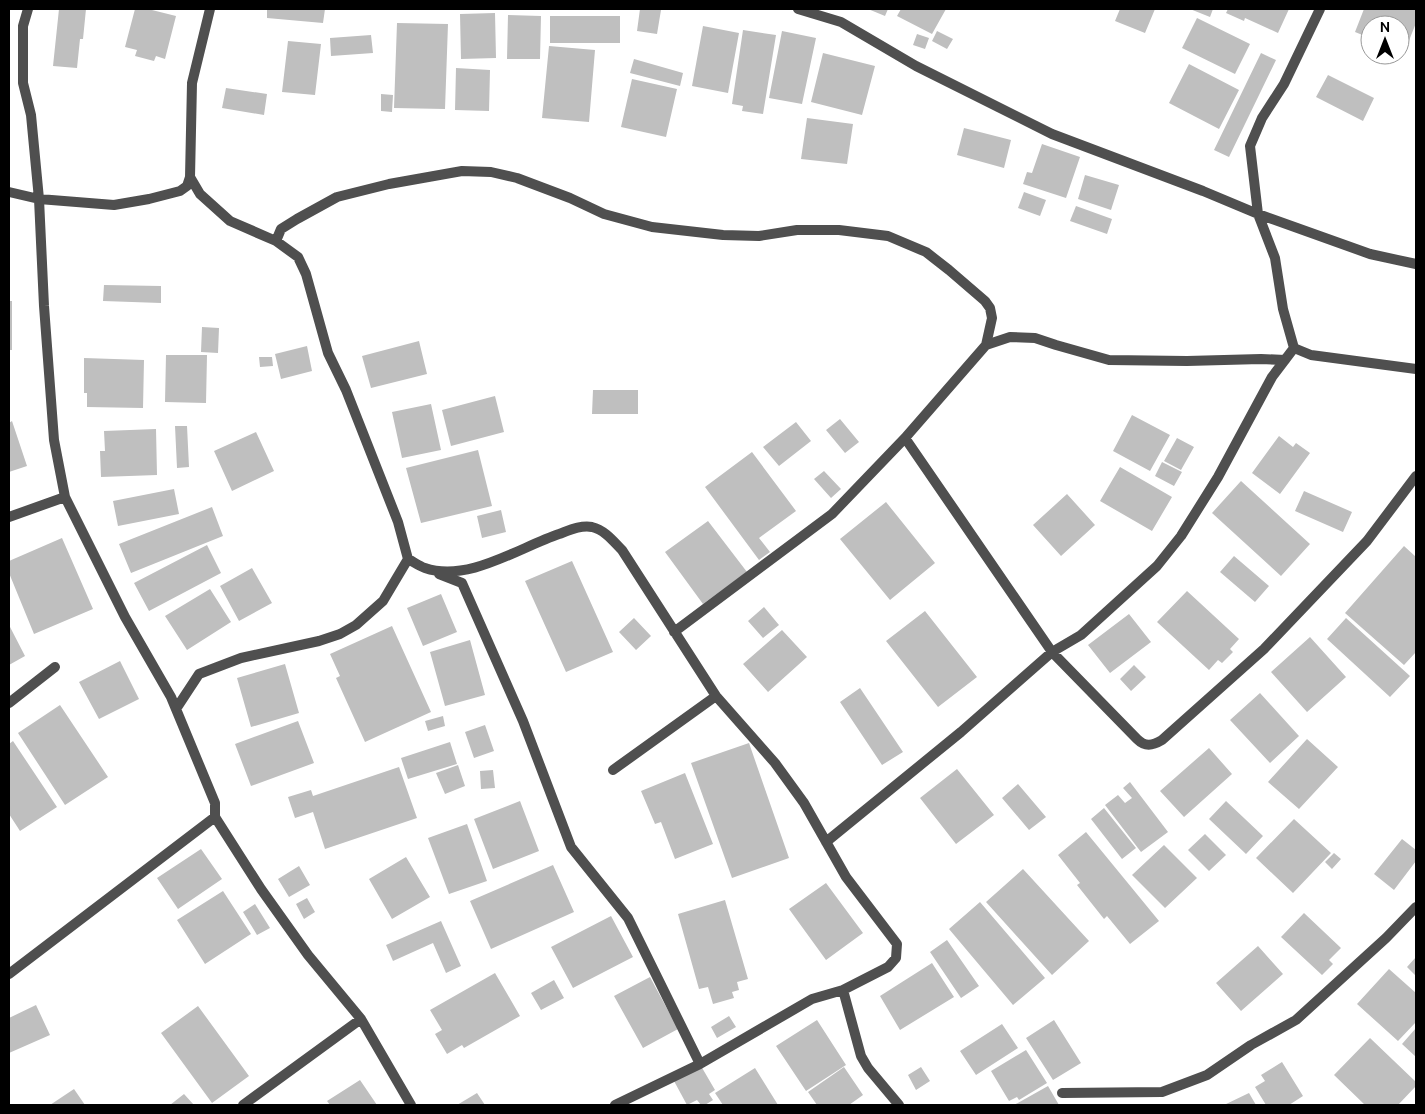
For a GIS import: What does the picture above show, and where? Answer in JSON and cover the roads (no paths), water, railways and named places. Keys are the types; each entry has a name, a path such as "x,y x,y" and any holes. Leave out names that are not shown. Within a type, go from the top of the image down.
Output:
{"street":[{"path":"28,9 23,26 23,84 31,115 39,199 44,306 54,440 65,497 125,616 171,697 215,803 215,817 261,888 308,955 362,1019 411,1105"},
{"path":"9,192 39,199 114,205 148,200 180,191 187,186 190,177 192,83 210,9"},
{"path":"798,9 841,22 916,66 1052,134 1203,191 1258,214 1370,254 1416,264"},
{"path":"1294,348 1283,309 1275,258 1258,214 1250,146 1262,118 1284,84 1320,9"},
{"path":"276,241 281,229 337,197 389,184 462,171 491,172 517,178 570,198 604,214 652,227 723,235 759,236 797,230 839,230 888,236 926,252 985,301 990,308 992,318 986,345 906,438 832,514 674,632"},
{"path":"176,709 199,674 241,658 319,641 340,634 356,625 383,601 408,559 398,522 346,390 328,353 306,274 298,257 276,241 230,221 200,194 190,177"},
{"path":"180,191 200,194"},
{"path":"986,345 1010,337 1035,338 1056,346 1109,360 1285,360"},
{"path":"826,842 961,732 1052,652 1081,635 1157,566 1181,536 1218,477 1272,377 1294,348"},
{"path":"1294,348 1311,355 1416,368"},
{"path":"906,438 1052,652 1142,744 1154,745 1264,649 1367,541 1416,476"},
{"path":"9,517 65,497"},
{"path":"425,568 454,572 473,567 491,562 550,537 580,527 594,527 606,534 622,550 716,696 775,762 804,804 846,877 897,944 896,958 888,967 843,990 812,999 700,1064 616,1105"},
{"path":"408,559 462,583 523,721 571,847 628,918 700,1064"},
{"path":"9,703 55,667"},
{"path":"614,770 716,696"},
{"path":"9,974 215,817"},
{"path":"1062,1093 1162,1092 1207,1075 1250,1045 1296,1020 1386,938 1416,907"},
{"path":"843,990 861,1056 868,1068 899,1105"},
{"path":"243,1105 362,1019"}]}
